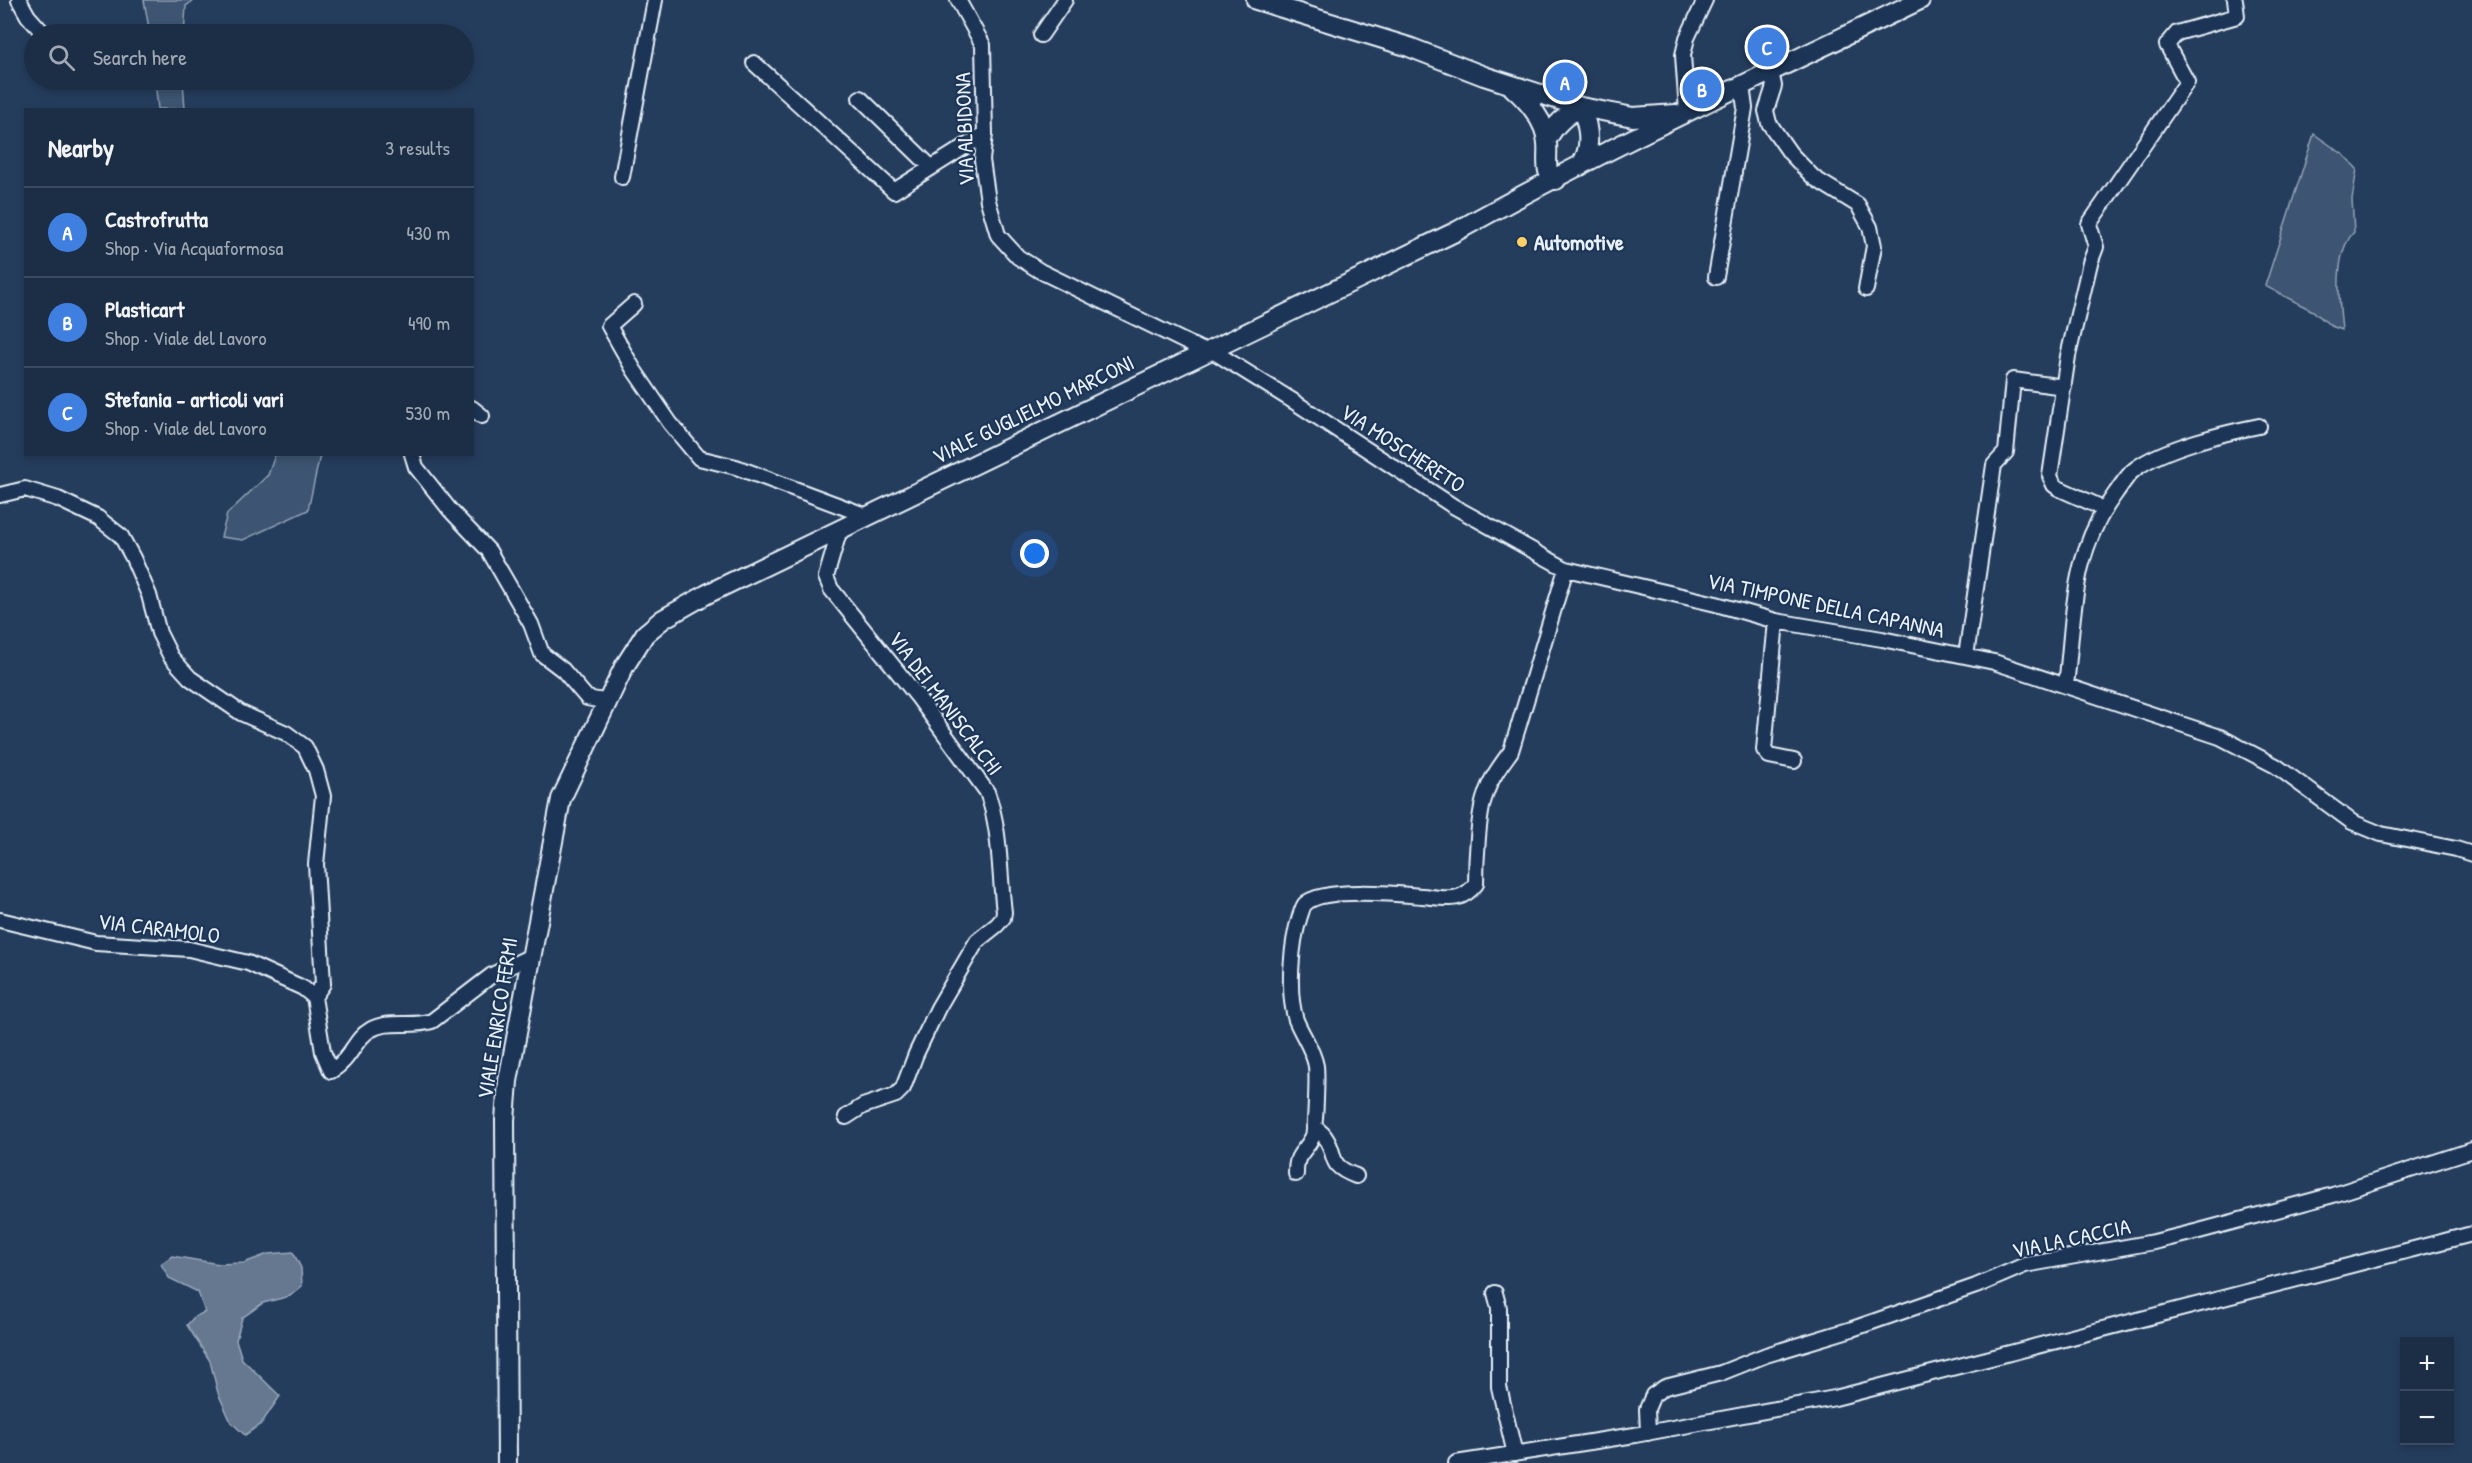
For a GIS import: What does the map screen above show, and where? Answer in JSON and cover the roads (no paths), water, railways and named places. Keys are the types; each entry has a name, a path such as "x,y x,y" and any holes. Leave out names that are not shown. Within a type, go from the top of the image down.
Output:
{"main road":[{"path":"1256,0 1409,47 1509,84 1581,107 1633,117 1687,112"},
{"name":"VIALE GUGLIELMO MARCONI","path":"608,702 645,634 663,618 840,529 1457,231 1516,199 1552,173 1580,166 1920,0"},
{"path":"1509,84 1529,102 1547,140 1552,173"},
{"path":"1547,140 1554,127 1567,115 1581,107"},
{"path":"1580,166 1585,159 1589,136 1581,107"},
{"name":"VIALE ENRICO FERMI","path":"507,1463 505,1120 508,1081 561,799 608,702"}],"street":[{"path":"19,0 35,24"},
{"path":"622,177 655,0"},
{"name":"VIA ALBIDONA","path":"958,0 982,45 985,134 982,160 988,201 998,235 1018,257 1040,272 1208,351"},
{"path":"1041,35 1065,0"},
{"path":"1687,112 1683,55 1687,38 1705,0"},
{"path":"2103,510 2058,488 2050,476 2068,356 2090,263 2096,247 2089,224 2187,82 2167,45 2177,33 2237,16 2235,0"},
{"path":"754,63 894,192 985,134"},
{"path":"1771,72 1774,86 1766,111 1768,123 1790,153 1814,178 1858,205 1870,227 1874,246 1866,289"},
{"path":"1716,277 1745,108 1742,86"},
{"path":"860,98 931,167"},
{"path":"634,303 609,326 634,370 664,414 699,458 747,470 867,516"},
{"name":"VIA MOSCHERETO","path":"1208,351 1302,406 1453,506 1571,571"},
{"path":"1966,656 1994,465 2006,452 2013,380 2064,387"},
{"path":"2066,685 2073,607 2082,556 2103,510 2132,471 2150,459 2238,430 2259,426"},
{"path":"413,456 416,466 450,510 489,551 531,624 542,654 563,670 587,698 608,702"},
{"path":"0,495 24,489 58,499 98,518 121,537 149,595 159,633 171,657 190,678 241,713 286,733 305,747 316,770 324,796 316,864 322,984 314,997 323,1052 331,1071 342,1064 367,1031 377,1026 421,1025 432,1021 492,975 531,956"},
{"name":"VIA DEI MANISCALCHI","path":"840,529 826,577 831,588 917,696 987,792 992,805 997,835 1003,918 977,941 938,1008 903,1088 896,1095 863,1106 846,1117"},
{"path":"1296,1174 1296,1160 1313,1137 1316,1082 1316,1066 1301,1033 1293,1007 1293,954 1300,916 1305,904 1313,899 1374,892 1457,898 1476,884 1476,862 1484,797 1493,777 1511,751 1571,571"},
{"name":"VIA TIMPONE DELLA CAPANNA","path":"1571,571 1716,604 1776,621 1994,662 2220,737 2276,766 2352,822 2381,834 2445,846 2472,854"},
{"path":"1776,621 1764,750 1769,756 1794,761"},
{"name":"VIA CARAMOLO","path":"0,920 96,943 149,945 199,951 248,963 303,988 314,997"},
{"path":"1314,1127 1326,1137 1333,1157 1341,1170 1356,1176"},
{"name":"VIA LA CACCIA","path":"1648,1433 1647,1409 1653,1395 1665,1387 1721,1373 1766,1355 1852,1329 1976,1286 2025,1265 2154,1242 2199,1231 2333,1195 2472,1150"},
{"path":"1456,1463 1648,1433 1834,1398 2472,1234"},
{"path":"1495,1293 1498,1308 1499,1387 1515,1454"}],"place":[{"name":"Stefania - articoli vari","path":"1767,47"},
{"name":"Castrofrutta","path":"1565,82"},
{"name":"Plasticart","path":"1702,89"},
{"name":"Automotive","path":"1522,242"}]}
